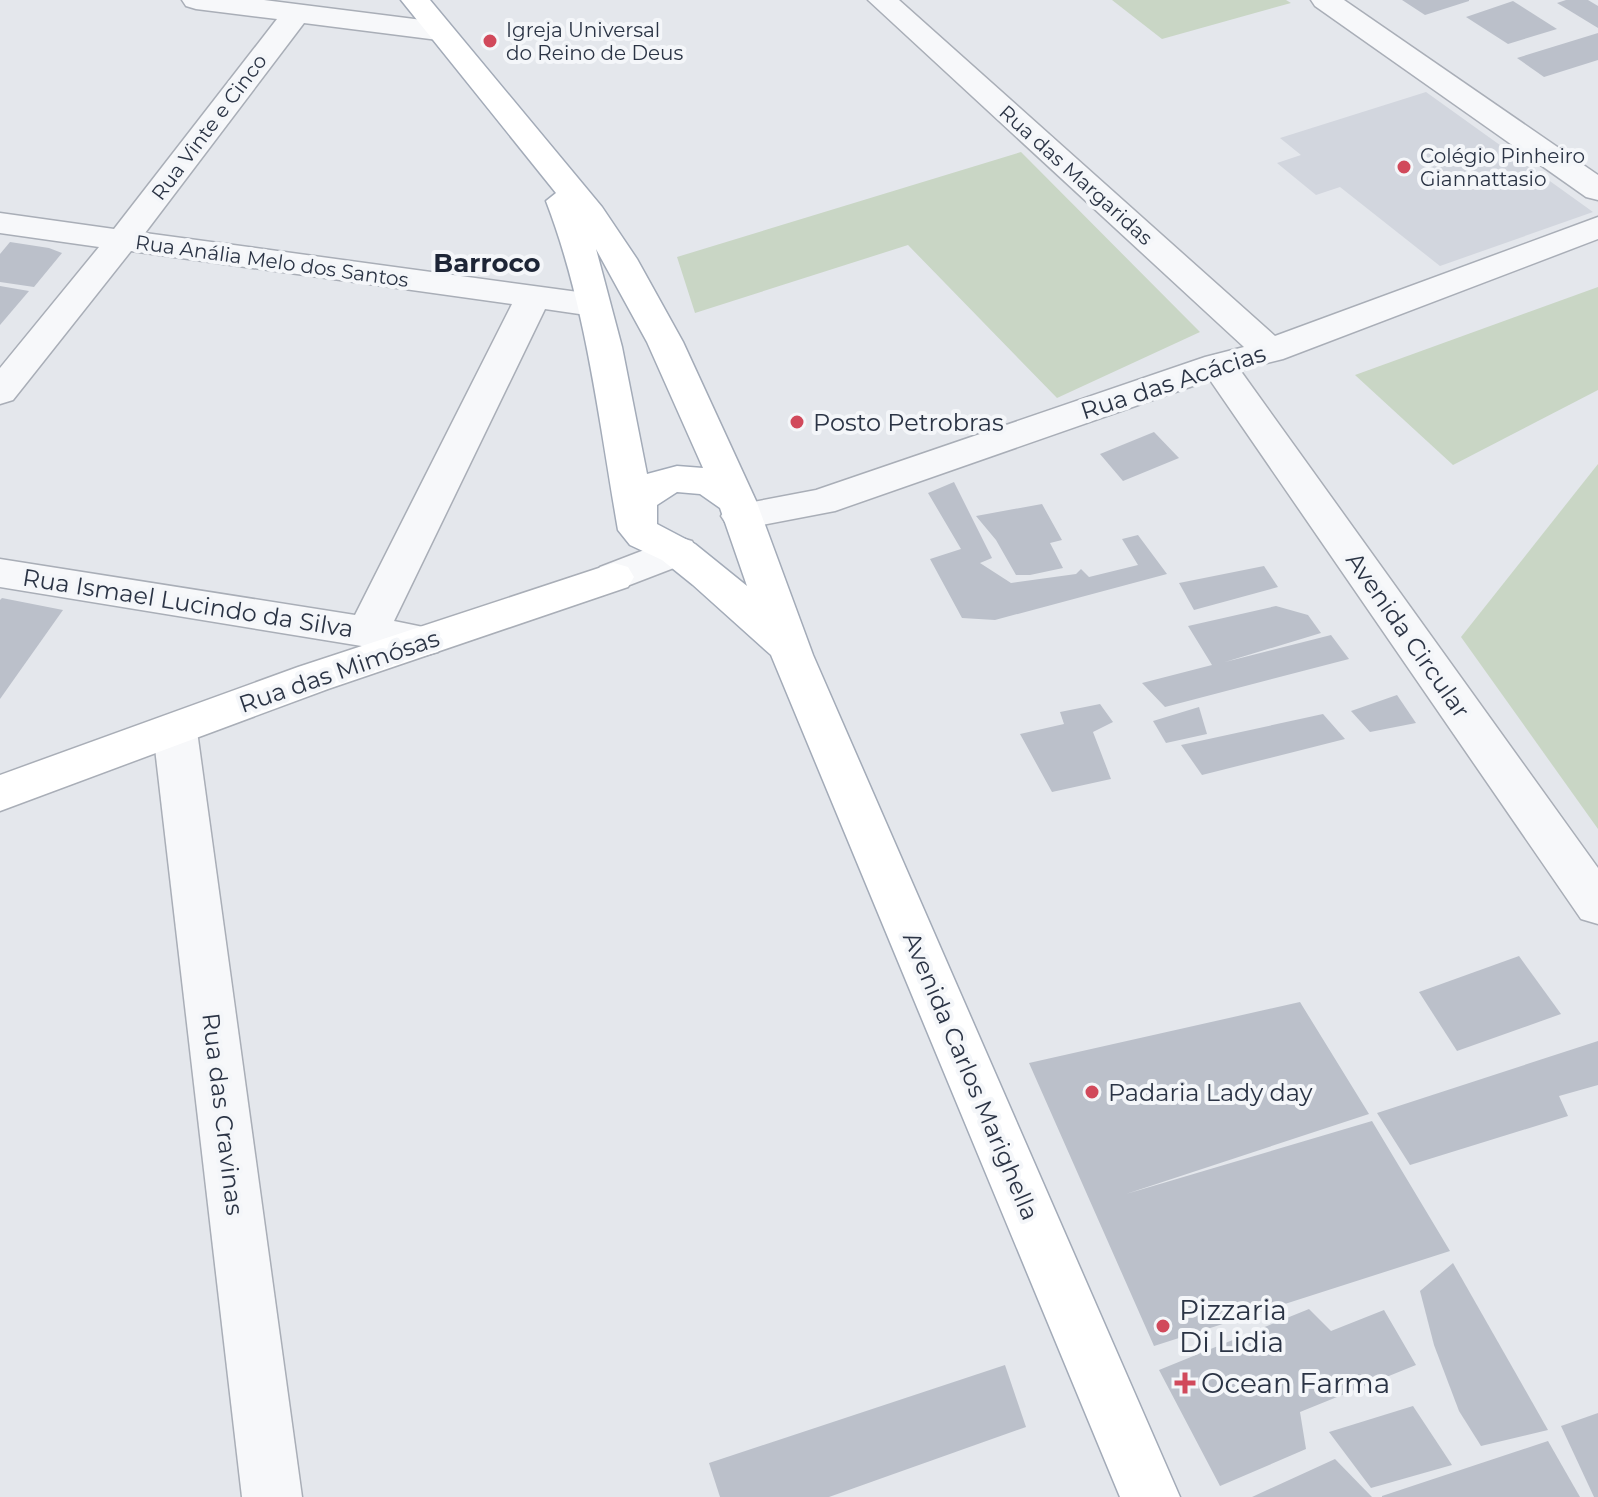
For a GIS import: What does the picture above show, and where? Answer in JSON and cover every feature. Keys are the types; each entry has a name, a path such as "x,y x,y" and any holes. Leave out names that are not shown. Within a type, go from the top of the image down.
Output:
{"main road":[{"name":"Avenida Carlos Marighella","path":"415,0 590,214 650,311 740,509 792,655 1150,1497"},
{"name":"Avenida Carlos Marighella","path":"548,161 577,239 611,380 638,530 661,547 678,551 754,614 792,655"},
{"path":"593,305 611,310 636,325 679,372"},
{"path":"635,520 636,507 642,496 654,487 677,479 703,479 719,484 732,493 740,509 737,528 719,543 695,551 678,551"},
{"name":"Rua das Mimósas","path":"0,793 313,678 614,577"}],"street":[{"path":"196,0 438,31"},
{"name":"Rua das Margaridas","path":"882,0 1270,351"},
{"path":"1325,0 1598,190"},
{"name":"Rua Vinte e Cinco","path":"0,392 122,241 297,12"},
{"name":"Rua Anália Melo dos Santos","path":"0,223 593,305"},
{"name":"Rua das Acácias","path":"740,509 821,502 1218,365 1270,351 1598,227"},
{"path":"368,631 533,297"},
{"name":"Avenida Circular","path":"1218,365 1598,905"},
{"name":"Rua das Mimósas","path":"614,577 678,551"},
{"name":"Rua Ismael Lucindo da Silva","path":"0,573 423,641"},
{"name":"Rua das Cravinas","path":"175,731 272,1497"}],"shaded area":[{"path":"1426,92 1593,212 1440,266 1340,187 1316,195 1277,163 1301,155 1280,138"}],"green space":[{"path":"1112,0 1286,0 1291,3 1162,39"},
{"path":"1021,152 1200,332 1057,398 908,245 695,313 677,257"},
{"path":"1598,287 1598,390 1453,465 1355,375"},
{"path":"1598,464 1598,829 1461,637"}],"building":[{"path":"1402,0 1469,0 1469,1 1425,15"},
{"path":"1588,0 1598,6 1598,28 1557,3"},
{"path":"1513,1 1557,29 1508,44 1466,17"},
{"path":"1598,33 1598,60 1544,77 1517,58"},
{"path":"10,242 62,253 34,287 0,282 0,254"},
{"path":"0,286 29,291 0,325"},
{"path":"1154,432 1179,458 1123,481 1100,454"},
{"path":"954,482 992,558 980,563 1011,583 1076,574 1081,569 1089,577 1138,565 1122,539 1138,535 1167,574 995,620 962,618 930,559 961,549 928,493"},
{"path":"1042,504 1062,540 1050,543 1063,568 1016,575 996,540 976,516"},
{"path":"1264,566 1278,587 1194,610 1179,583"},
{"path":"0,600 63,610 0,699"},
{"path":"1276,606 1308,615 1321,633 1225,662 1331,635 1349,659 1165,707 1142,683 1212,665 1188,626"},
{"path":"1397,695 1416,723 1370,732 1351,711"},
{"path":"1100,704 1113,722 1093,732 1111,779 1052,792 1020,734 1064,724 1060,712"},
{"path":"1199,707 1207,734 1166,743 1153,721"},
{"path":"1323,714 1345,739 1202,775 1181,745"},
{"path":"1519,956 1561,1014 1457,1051 1419,992"},
{"path":"1300,1002 1369,1114 1126,1194 1372,1121 1450,1251 1154,1346 1029,1063"},
{"path":"1598,1041 1598,1085 1559,1096 1568,1116 1410,1165 1377,1113"},
{"path":"1453,1263 1548,1430 1481,1446 1459,1411 1434,1345 1420,1291"},
{"path":"1309,1309 1331,1331 1384,1310 1416,1365 1300,1412 1306,1449 1220,1486 1159,1370"},
{"path":"1005,1365 1026,1427 829,1497 720,1497 709,1463"},
{"path":"1413,1406 1452,1465 1371,1488 1329,1432"},
{"path":"1598,1413 1598,1497 1594,1497 1561,1426"},
{"path":"1548,1441 1580,1497 1382,1497 1382,1496"},
{"path":"1335,1459 1372,1497 1252,1497"}],"place":[{"name":"Igreja Universal do Reino de Deus","path":"490,41"},
{"name":"Colégio Pinheiro Giannattasio","path":"1404,167"},
{"name":"Posto Petrobras","path":"797,422"},
{"name":"Padaria Lady day","path":"1092,1092"},
{"name":"Pizzaria Di Lidia","path":"1163,1326"},
{"name":"Ocean Farma","path":"1185,1383"}],"district":[{"name":"Barroco","path":"487,263"}]}
